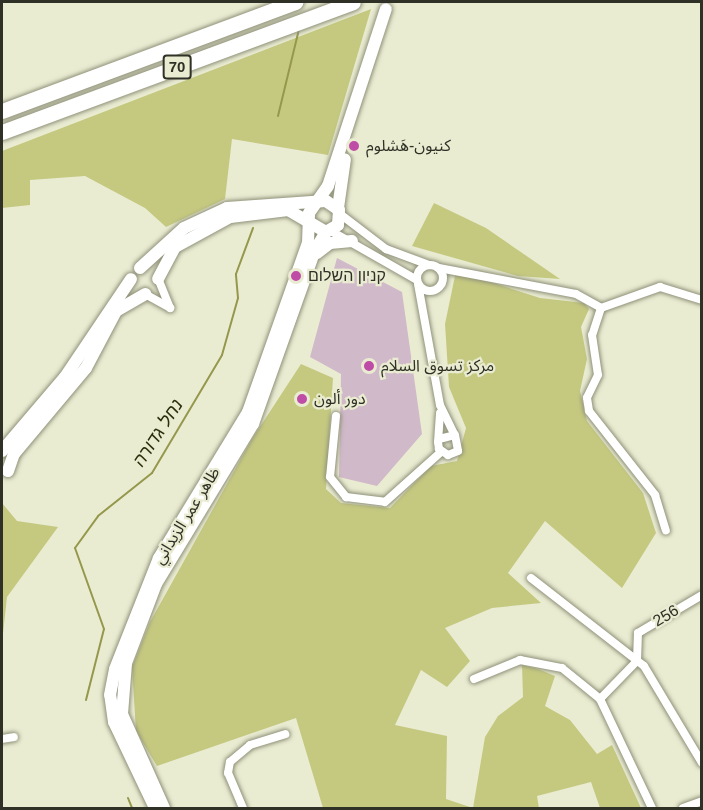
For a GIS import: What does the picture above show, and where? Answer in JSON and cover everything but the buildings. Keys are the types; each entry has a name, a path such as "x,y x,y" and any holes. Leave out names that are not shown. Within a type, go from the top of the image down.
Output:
{"highway":[{"name":"70","path":"2,111 295,2"},
{"name":"70","path":"2,132 353,2"}],"main road":[{"path":"318,202 328,186 386,9"},
{"path":"2,451 65,377 131,279 184,228 227,208 267,201 318,202 339,211 338,186 367,67"},
{"name":"ظاهر عمر الزيداني","path":"155,808 114,722 110,695 114,669 159,558 248,412 308,243 309,213 318,202"},
{"path":"5,475 14,453 86,368 116,311 145,294 158,279 175,247 230,218 288,210 329,232"},
{"name":"ظاهر عمر الزيداني","path":"164,808 122,714 124,669 156,584 254,423 312,259 339,211"},
{"path":"312,259 330,243 352,241"},
{"path":"140,268 151,269 158,279"},
{"path":"131,279 135,290 145,294"},
{"path":"2,457 5,475"}],"street":[{"path":"339,211 386,249 429,265 576,294 601,308 660,287 702,300"},
{"path":"329,232 352,241 435,290"},
{"path":"429,265 418,282 428,323 440,405 441,452"},
{"path":"428,323 435,290 443,280 439,268"},
{"path":"145,294 170,308 158,279"},
{"path":"601,308 592,335 598,375 587,398 589,411 655,495 666,530"},
{"path":"336,416 330,477 346,496 385,502 441,452 458,451 454,434 440,405"},
{"path":"439,439 454,434"},
{"path":"531,578 637,661 657,682 702,763"},
{"name":"256","path":"637,661 638,633 702,595"},
{"path":"474,679 520,660 562,668 600,699 652,808"},
{"path":"600,699 637,661"},
{"path":"243,808 228,773 230,762 244,748 285,734"},
{"path":"2,740 15,737"},
{"path":"683,808 702,801"}],"green space":[{"path":"371,9 328,155 232,139 225,199 166,227 145,208 85,176 30,180 30,205 2,208 2,151"},
{"path":"434,203 486,228 560,279 518,276 412,246"},
{"path":"456,271 540,298 584,303 589,309 581,327 587,359 580,391 587,421 643,493 656,533 622,588 545,521 508,573 541,603 492,608 445,628 470,661 447,687 421,670 395,725 447,736 446,799 473,808 323,808 296,718 157,766 136,731 132,667 150,622 252,439 301,364 333,378 326,489 341,503 390,508 431,466 457,461 466,428 449,387 445,324"},
{"path":"2,503 17,521 58,527 7,597 2,643"},
{"path":"522,665 555,676 545,706 570,720 597,754 612,745 641,808 600,808 591,782 537,796 539,808 473,808 485,737 498,716 523,697"}],"waterway":[{"path":"278,116 299,29"},
{"name":"נחל גדורה","path":"86,700 104,629 75,548 98,516 152,473 222,355 238,298 236,274 253,228"},
{"name":"נחל גדורה","path":"128,798 132,808"}],"place":[{"name":"كنيون-هَشلوم","path":"354,146"},
{"name":"קניון השלום","path":"296,276"},
{"name":"مركز تسوق السلام","path":"369,366"},
{"name":"دور ألون","path":"302,399"}]}
